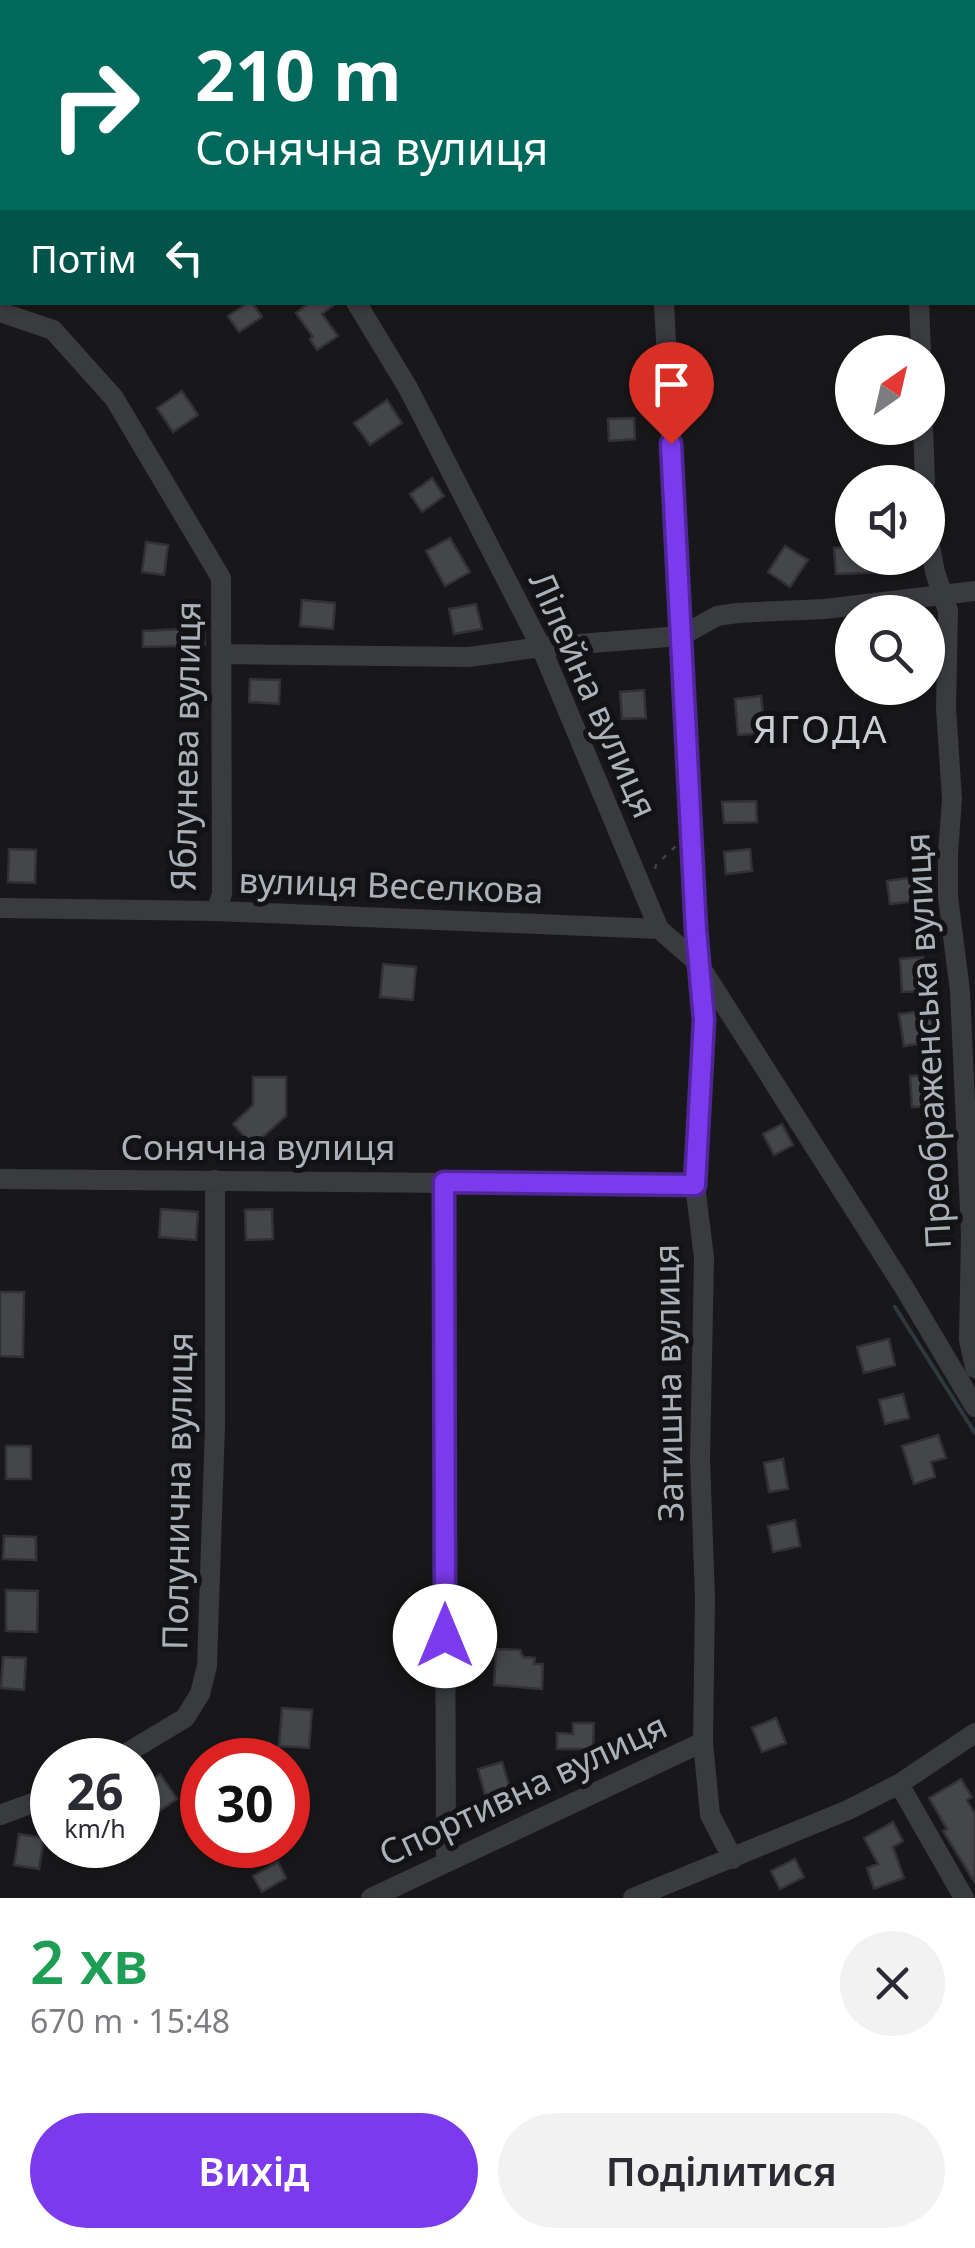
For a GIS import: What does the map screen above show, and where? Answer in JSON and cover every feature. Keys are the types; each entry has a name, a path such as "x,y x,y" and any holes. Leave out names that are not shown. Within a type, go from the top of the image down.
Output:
{"street":[{"name":"Лілейна вулиця","path":"358,305 408,388 540,647 659,929 698,963 906,1288 975,1407"},
{"name":"Затишна вулиця","path":"664,305 704,1020 695,1185 704,1258 700,1459 706,1599 703,1742 710,1815 733,1859"},
{"path":"920,305 920,335"},
{"name":"Яблунева вулиця","path":"0,312 52,330 114,398 221,578 222,894 216,910"},
{"name":"Преображенська вулиця","path":"938,575 948,611 946,706 952,800 948,896 960,991 971,1233 969,1340 975,1368"},
{"path":"222,654 469,658 540,647 680,636 717,616 825,609 975,590"},
{"name":"вулиця Веселкова","path":"0,908 216,910 659,929"},
{"name":"Сонячна вулиця","path":"0,1179 695,1185"},
{"name":"Полунична вулиця","path":"152,1738 185,1718 200,1694 206,1666 215,1424 214,1180"},
{"path":"444,1182 446,1863"},
{"path":"633,1898 848,1810 900,1784 975,1734"},
{"name":"Спортивна вулиця","path":"371,1898 703,1742"},
{"path":"900,1784 964,1898"},
{"path":"0,1815 30,1804"}],"building":[{"path":"244,305 254,305 262,317 239,332 228,316"},
{"path":"306,305 334,305 322,314 338,336 317,350 296,313"},
{"path":"182,391 198,415 173,432 157,408"},
{"path":"387,400 402,423 370,445 354,423"},
{"path":"634,418 635,439 609,441 608,419"},
{"path":"432,478 444,496 422,512 410,494"},
{"path":"450,538 470,572 445,586 426,551"},
{"path":"146,542 168,545 164,575 142,572"},
{"path":"785,546 808,560 790,587 768,572"},
{"path":"302,600 335,603 333,629 300,626"},
{"path":"476,604 482,629 454,634 449,609"},
{"path":"204,628 205,645 143,647 143,631"},
{"path":"250,679 280,680 279,704 249,702"},
{"path":"644,690 646,718 622,719 620,692"},
{"path":"761,696 765,733 738,735 735,699"},
{"path":"756,801 757,822 724,823 722,802"},
{"path":"9,849 36,850 35,883 8,882"},
{"path":"750,849 752,871 726,874 724,852"},
{"path":"922,876 925,900 890,904 887,881"},
{"path":"923,957 925,991 902,992 900,959"},
{"path":"383,964 416,967 413,1000 380,997"},
{"path":"931,1010 935,1041 904,1046 899,1014"},
{"path":"932,1075 934,1106 912,1107 910,1076"},
{"path":"253,1077 286,1077 286,1116 253,1146 233,1124 253,1105"},
{"path":"782,1124 793,1145 774,1155 763,1134"},
{"path":"161,1209 198,1212 196,1240 159,1237"},
{"path":"272,1209 273,1239 246,1240 245,1210"},
{"path":"0,1292 24,1292 23,1357 0,1356"},
{"path":"889,1339 895,1365 864,1373 857,1347"},
{"path":"903,1394 909,1418 885,1424 879,1400"},
{"path":"938,1435 946,1458 931,1462 935,1477 914,1484 902,1446"},
{"path":"6,1446 31,1446 31,1479 6,1479"},
{"path":"783,1459 788,1489 769,1492 764,1463"},
{"path":"795,1520 800,1546 773,1552 768,1526"},
{"path":"4,1536 36,1537 36,1560 3,1559"},
{"path":"6,1590 38,1591 37,1632 6,1631"},
{"path":"496,1649 520,1650 523,1657 535,1658 534,1664 543,1664 542,1689 494,1685"},
{"path":"3,1657 26,1658 24,1690 1,1688"},
{"path":"282,1708 312,1710 310,1738 280,1738"},
{"path":"776,1718 786,1743 762,1752 752,1728"},
{"path":"573,1723 594,1723 593,1749 557,1749 557,1733 573,1734"},
{"path":"502,1762 510,1788 485,1795 478,1769"},
{"path":"160,1774 177,1799 160,1811"},
{"path":"961,1779 972,1797 967,1800 975,1814 975,1883 943,1831 947,1829 929,1798"},
{"path":"893,1822 903,1841 893,1847 904,1878 874,1889 867,1868 878,1864 864,1838"},
{"path":"19,1834 30,1836 30,1868 14,1865"},
{"path":"795,1859 804,1877 780,1889 771,1871"},
{"path":"267,1868 281,1868 286,1878 262,1892 253,1876"}],"waterway":[{"path":"895,1307 975,1433"}],"district":[{"name":"ЯГОДА","path":"821,730"}],"route":[{"path":"445,1636 444,1182 695,1185 704,1020 671,444"}]}
